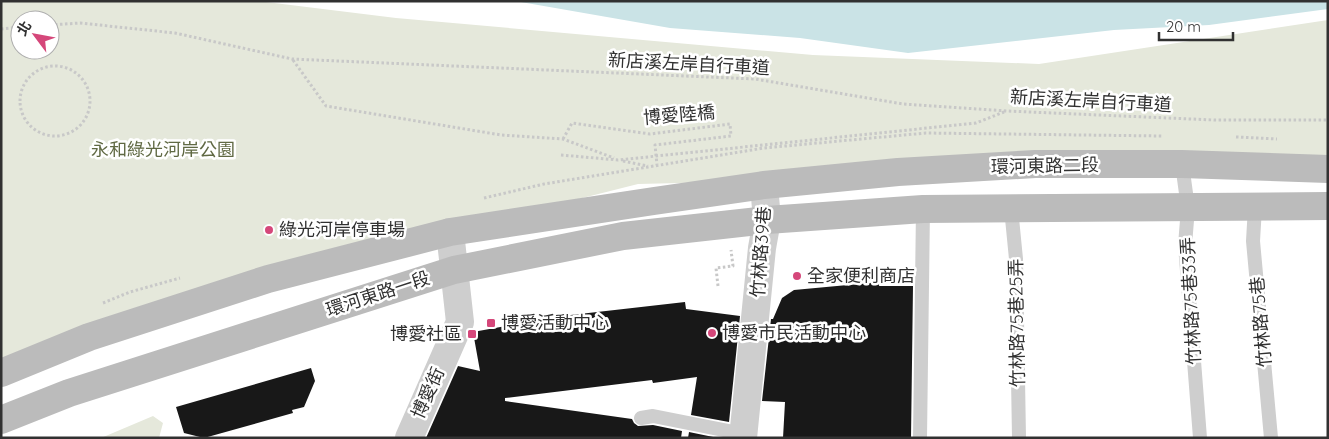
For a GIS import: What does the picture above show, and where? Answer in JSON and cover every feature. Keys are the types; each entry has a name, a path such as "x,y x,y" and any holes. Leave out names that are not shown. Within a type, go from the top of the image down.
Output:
{"street":[{"name":"環河東路二段","path":"764,185 898,172 1035,164 1182,164 1328,169"},
{"name":"竹林路39巷","path":"744,436 762,248 767,220 764,185"},
{"path":"1,373 89,337 268,279 450,232 764,185"},
{"path":"767,220 923,210 1328,206"},
{"name":"環河東路一段","path":"1,420 69,393 454,270 623,236 767,220"},
{"name":"博愛街","path":"409,438 460,322 450,232"}],"lane":[{"name":"竹林路75巷33弄","path":"1182,164 1188,208 1185,245 1200,438"},
{"name":"竹林路75巷","path":"1254,207 1253,240 1271,438"},
{"name":"竹林路75巷25弄","path":"1011,208 1016,260 1019,438"},
{"path":"920,438 923,210"},
{"path":"641,418 653,416 744,436"}],"path":[{"name":"新店溪左岸自行車道","path":"60,24 80,23 175,33 292,60 756,79 903,104 1007,111 1214,120 1328,120"},
{"path":"292,60 326,106 501,135 563,139 618,160 976,123 1007,111"},
{"path":"52,66 74,71 82,78 88,87 91,98 90,110 86,120 78,128 69,134 58,137 36,132 28,125 22,115 20,93 32,74 42,68 52,66"},
{"name":"博愛陸橋","path":"563,139 572,123 650,134 730,124 731,136 655,145 657,163"},
{"path":"561,155 618,160 651,166"},
{"path":"716,268 718,286"}],"green space":[{"name":"永和綠光河岸公園","path":"1,1 258,1 396,18 813,55 1039,64 1328,20 1328,167 638,184 166,303 1,378"},
{"path":"153,416 163,423 159,438 101,438"}],"water":[{"path":"515,1 1328,1 1328,9 1209,25 1114,30 908,53 800,38 670,28"}],"building":[{"path":"880,282 879,286 913,286 911,438 783,438 785,402 762,401 771,319 773,319 782,298 794,290"},
{"path":"685,302 686,309 740,316 729,422 691,415 697,377 653,383 652,380 505,398 505,401 632,419 638,426 653,425 682,431 681,438 426,438 458,366 480,371 473,332 562,316"},
{"path":"311,368 315,381 304,407 292,410 293,413 204,438 184,433 176,407"},
{"path":"689,432 718,438 688,438"}],"place":[{"name":"綠光河岸停車場","path":"269,230"},
{"name":"全家便利商店","path":"797,276"},
{"name":"博愛活動中心","path":"491,323"},
{"name":"博愛市民活動中心","path":"712,333"},
{"name":"博愛社區","path":"472,334"}]}
